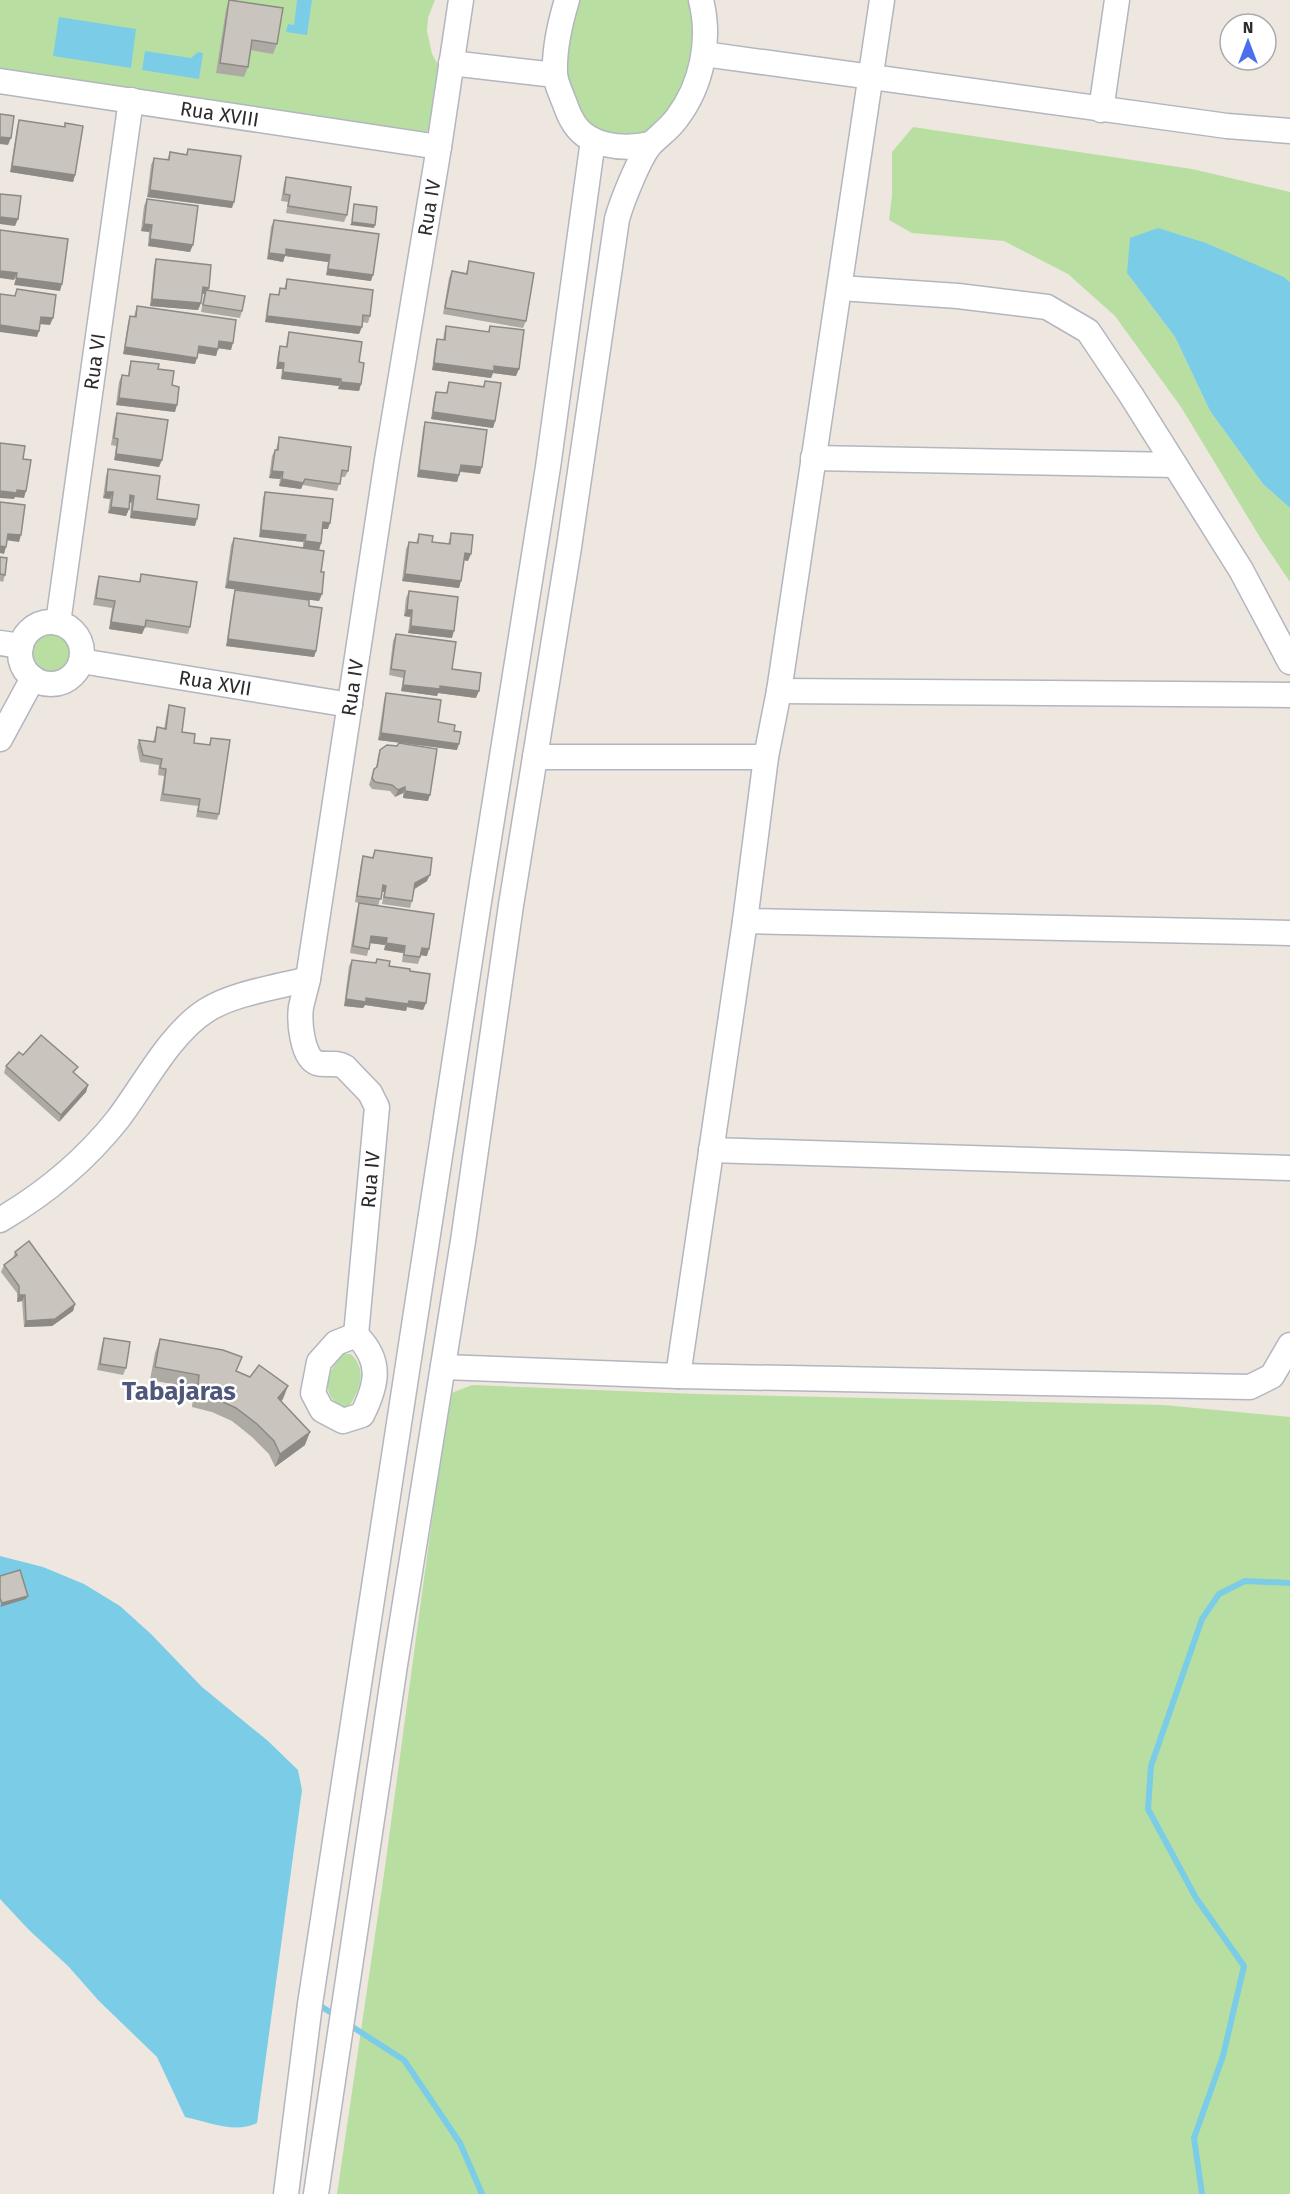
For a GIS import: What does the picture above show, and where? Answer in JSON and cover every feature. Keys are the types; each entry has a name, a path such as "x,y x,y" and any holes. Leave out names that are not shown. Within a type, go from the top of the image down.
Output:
{"street":[{"name":"Rua IV","path":"356,1335 377,1107 370,1093 341,1064 318,1064 310,1058 303,1037 301,1016 461,0"},
{"path":"567,0 559,28 555,75 572,121 580,131 593,140 618,147 634,148 650,144 662,135 689,100 697,82 704,54 706,29 701,0"},
{"path":"678,1376 745,921 766,757 779,691 882,0"},
{"path":"1101,110 1117,0"},
{"path":"704,54 1101,110 1227,126 1290,131"},
{"path":"451,63 555,75"},
{"name":"Rua XVIII","path":"0,81 439,147"},
{"name":"Rua VI","path":"58,623 131,100"},
{"path":"286,2194 310,2004 548,467 593,140"},
{"path":"316,2194 393,1677 443,1367 511,905 569,547 617,219 621,203 650,144"},
{"path":"840,288 958,296 1047,307 1088,331 1241,570 1290,662"},
{"path":"813,458 1175,465"},
{"path":"48,622 58,623 75,633 82,651 78,670 62,682 52,684 33,678 11,644 25,637 39,625 48,622"},
{"name":"Rua XVII","path":"81,661 350,705"},
{"path":"0,739 33,678"},
{"path":"779,691 1290,695"},
{"path":"535,757 766,757"},
{"path":"745,921 1290,933"},
{"path":"0,1220 32,1202 90,1153 118,1119 180,1034 207,1010 242,997 308,979"},
{"path":"711,1150 1290,1168"},
{"path":"413,1338 446,1342"},
{"path":"443,1367 678,1376 1250,1387 1272,1376 1290,1345"},
{"path":"399,1431 432,1435"}],"green space":[{"path":"0,0 435,0 428,18 427,31 432,54 438,65 429,129 424,134 0,71"},
{"path":"578,0 690,0 693,44 689,72 677,98 663,117 645,134 621,135 602,132 587,121 575,99 567,79 565,64"},
{"path":"913,127 1192,169 1290,192 1290,282 1284,277 1127,273 1175,337 1210,411 1263,484 1290,508 1290,582 1261,539 1181,407 1115,316 1068,274 1004,241 912,233 889,220 892,195 892,152"},
{"path":"51,627 61,629 69,635 75,643 77,653 75,663 69,671 61,677 51,679 41,677 33,671 27,663 25,653 27,643 33,635 41,629"},
{"path":"344,1354 351,1354 361,1374 359,1387 348,1408 335,1402 328,1390 331,1371"},
{"path":"472,1385 697,1394 1164,1405 1290,1417 1290,2194 337,2194 385,1867 449,1394"}],"water":[{"path":"297,0 312,0 307,35 286,32 288,24 294,25"},
{"path":"59,17 136,29 131,68 53,56"},
{"path":"145,51 191,58 198,52 203,53 199,79 142,70"},
{"path":"1158,228 1206,243 1284,277 1290,282 1290,508 1263,484 1210,411 1175,337 1127,273 1130,238"},
{"path":"0,1556 43,1567 84,1584 120,1606 151,1634 202,1687 268,1741 298,1770 302,1790 257,2123 231,2127 185,2117 157,2057 0,1899"}],"building":[{"path":"229,0 283,8 277,44 252,40 248,67 220,63"},
{"path":"0,114 14,116 11,138 0,137"},
{"path":"19,120 65,127 65,123 83,126 75,175 12,166"},
{"path":"188,149 241,156 234,202 150,190 154,158 169,160 170,152 187,155"},
{"path":"286,177 351,187 347,215 288,206 290,195 284,194"},
{"path":"0,194 21,196 18,219 0,217"},
{"path":"147,199 198,206 193,245 150,239 152,225 144,224"},
{"path":"354,204 377,207 375,225 352,222"},
{"path":"274,220 379,234 373,275 328,269 330,255 286,249 286,255 269,253"},
{"path":"0,230 68,239 62,284 16,278 17,273 0,271"},
{"path":"156,259 211,265 209,288 203,287 201,303 152,299"},
{"path":"469,261 534,273 526,321 445,308 452,271 467,274"},
{"path":"287,279 373,290 370,316 363,315 362,327 267,316 270,294 279,295 280,288 286,289"},
{"path":"17,289 56,295 53,318 41,317 39,331 0,325 0,294 15,296"},
{"path":"206,290 245,296 242,311 203,305"},
{"path":"137,306 236,320 233,343 219,341 218,349 199,346 197,358 125,347 130,316 136,317"},
{"path":"446,326 489,332 490,326 524,330 519,369 494,366 494,371 434,363 437,339 445,340"},
{"path":"289,332 362,342 359,362 364,363 361,384 341,382 341,379 283,372 284,363 278,362 280,346 287,347"},
{"path":"131,361 159,364 158,369 174,371 172,385 179,387 177,405 119,398 122,375 129,376"},
{"path":"485,381 501,383 495,421 433,412 436,392 447,393 449,382 484,387"},
{"path":"117,413 168,420 162,460 116,454 118,439 114,438"},
{"path":"425,422 487,430 482,467 461,465 459,475 419,470"},
{"path":"279,437 351,447 348,471 342,470 340,484 305,479 303,483 282,479 283,472 272,471"},
{"path":"0,443 25,446 23,459 31,460 26,491 17,490 17,493 0,491"},
{"path":"108,469 160,476 157,499 199,505 197,519 132,511 134,496 130,495 129,509 111,507 113,492 106,492"},
{"path":"265,492 333,499 330,523 323,522 321,543 305,541 306,535 261,530"},
{"path":"0,502 25,505 21,535 8,534 6,547 0,546"},
{"path":"451,533 473,535 471,554 465,553 461,581 405,574 409,542 418,543 419,534 433,536 432,542 450,544"},
{"path":"234,538 324,551 321,572 324,572 322,594 228,581"},
{"path":"0,557 7,558 5,575 0,574"},
{"path":"141,574 197,582 190,627 146,620 145,627 111,622 115,601 96,598 99,576 140,582"},
{"path":"235,590 309,600 309,606 322,608 316,651 228,639"},
{"path":"409,591 458,597 454,631 411,626 412,610 407,610"},
{"path":"396,634 456,642 452,669 481,673 479,691 440,686 440,689 403,685 405,671 391,669"},
{"path":"386,693 441,700 438,722 455,725 454,731 461,732 459,744 381,733"},
{"path":"169,705 185,708 182,732 195,734 194,743 210,745 211,738 230,740 219,814 198,811 200,799 163,794 166,769 160,768 162,759 143,755 139,740 155,742 157,727 166,729"},
{"path":"399,743 437,749 430,795 405,791 405,787 398,790 392,785 375,782 372,778 380,750 387,745 397,746"},
{"path":"375,850 432,858 430,875 415,883 412,901 384,897 386,886 383,885 381,899 357,896 363,856 373,858"},
{"path":"359,903 434,914 429,949 422,948 420,957 404,955 405,946 386,943 387,938 371,936 369,949 353,946"},
{"path":"377,959 390,961 389,966 430,974 426,1003 409,1001 408,1004 366,998 366,1002 346,999 352,960 376,963"},
{"path":"41,1035 78,1067 73,1072 88,1085 61,1115 6,1066 19,1052 23,1055"},
{"path":"29,1241 75,1304 55,1319 26,1321 25,1295 19,1295 19,1286 4,1265"},
{"path":"104,1338 130,1342 126,1368 100,1364"},
{"path":"160,1339 223,1350 242,1357 236,1371 250,1377 259,1365 288,1386 278,1398 310,1432 280,1454 274,1441 236,1408 197,1394 199,1375 155,1367"},
{"path":"20,1570 28,1596 2,1603 0,1576"}],"waterway":[{"path":"1202,2194 1194,2138 1223,2056 1244,1966 1196,1898 1148,1809 1151,1766 1202,1619 1219,1594 1245,1581 1290,1583"},
{"path":"322,2007 330,2012"},
{"path":"351,2026 404,2060 460,2143 482,2194"}],"district":[{"name":"Tabajaras","path":"179,1391"}]}
